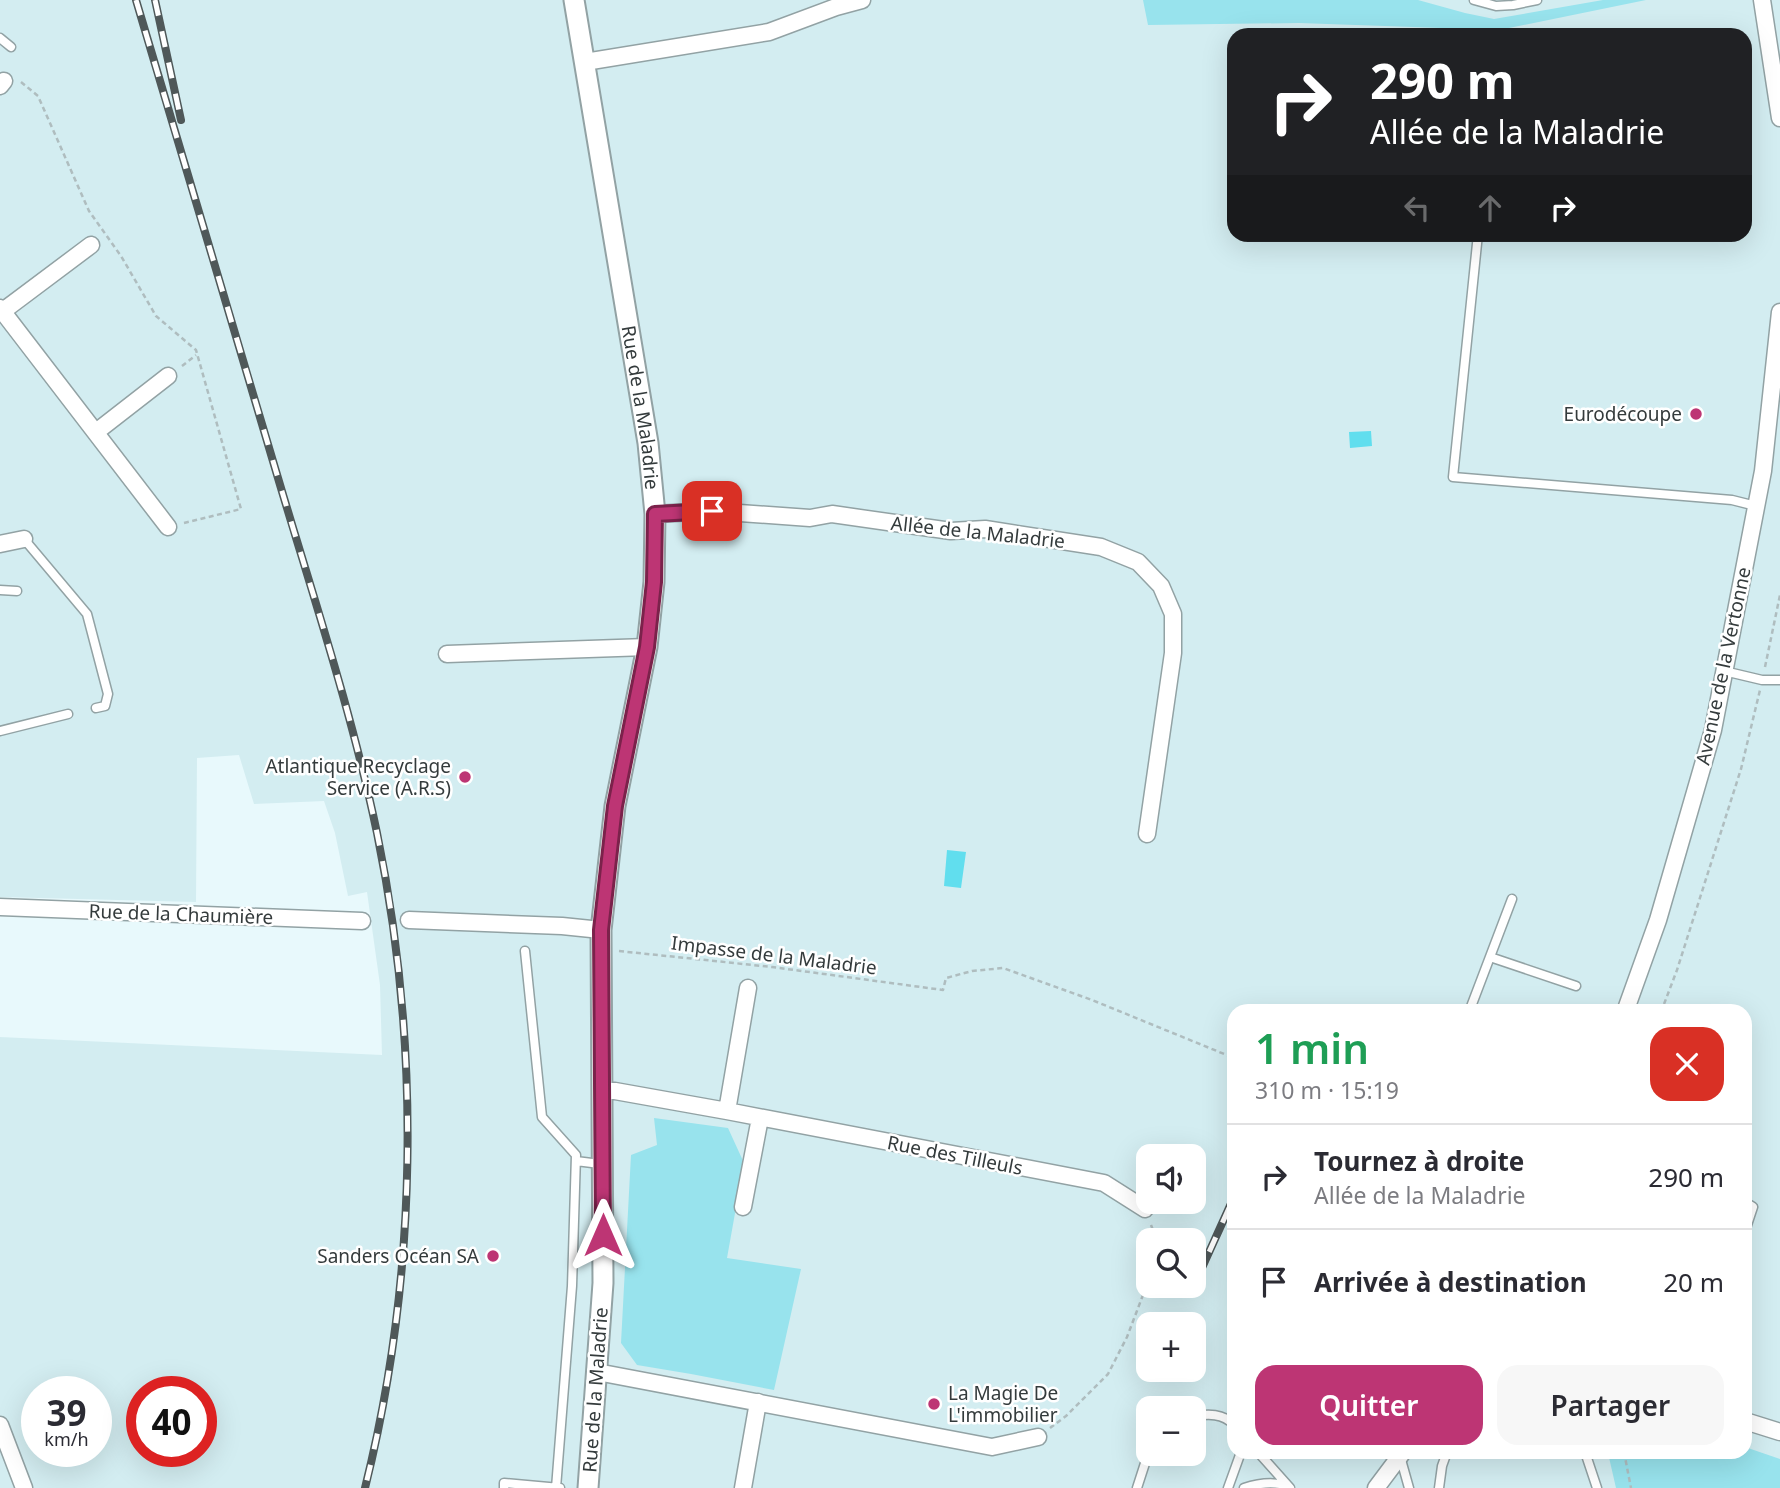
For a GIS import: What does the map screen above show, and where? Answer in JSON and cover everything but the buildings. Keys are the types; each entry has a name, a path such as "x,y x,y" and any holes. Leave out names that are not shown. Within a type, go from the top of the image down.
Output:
{"street":[{"name":"Rue de la Maladrie","path":"574,0 649,443 655,514 654,582 647,647 615,806 601,940 603,1283 588,1488"},
{"path":"584,62 769,32 862,0"},
{"path":"1762,0 1774,38 1780,118"},
{"path":"90,245 1,309 168,527"},
{"name":"Avenue de la Vertonne","path":"1628,1004 1662,907 1713,730 1763,471 1780,312"},
{"path":"96,432 168,376"},
{"name":"Allée de la Maladrie","path":"655,514 712,511 810,518 832,514 951,531 985,529 1101,547 1138,562 1161,586 1173,614 1173,653 1147,834"},
{"path":"0,544 24,539"},
{"path":"447,654 647,647"},
{"name":"Rue de la Chaumière","path":"0,907 362,921"},
{"path":"409,920 562,926 601,940"},
{"path":"727,1111 748,988"},
{"name":"Rue des Tilleuls","path":"603,1091 727,1111 1104,1183 1136,1204"},
{"path":"743,1207 760,1118"},
{"path":"597,1372 992,1447 1038,1437"},
{"path":"743,1488 758,1402"},
{"path":"1752,1422 1780,1432"},
{"path":"0,1425 24,1488"},
{"path":"1376,1488 1395,1459"}],"lane":[{"path":"1474,0 1496,6 1537,0"},
{"path":"0,38 11,47"},
{"path":"1477,242 1452,477 1732,499 1756,506"},
{"path":"24,539 88,614 108,694 105,706 96,708"},
{"path":"0,590 17,591"},
{"path":"1724,671 1762,680 1780,680"},
{"path":"0,731 68,714"},
{"path":"1472,1004 1512,898"},
{"path":"504,1488 505,1483 557,1488 572,1286 576,1155 542,1116 525,951"},
{"path":"1490,957 1576,986"},
{"path":"576,1161 603,1164"},
{"path":"1206,1415 1227,1419"},
{"path":"1228,1488 1238,1459"},
{"path":"1264,1459 1289,1487"},
{"path":"1400,1459 1409,1488"},
{"path":"1439,1488 1444,1459"},
{"path":"1587,1459 1597,1488"},
{"path":"1137,1488 1145,1466"},
{"path":"1244,1488 1276,1482 1289,1487"}],"path":[{"path":"2,84 12,75 38,96 89,211 121,256 156,316 196,350 241,509 168,527"},
{"path":"168,376 197,354"},
{"path":"1664,1004 1741,769 1780,594"},
{"name":"Impasse de la Maladrie","path":"601,940 943,990 946,978 972,971 1003,968 1104,1005 1227,1055"},
{"path":"1038,1437 1066,1416 1108,1374 1142,1298"},
{"path":"1625,1459 1631,1488"}],"shaded area":[{"path":"0,0 1780,0 1780,1488 0,1488 0,1037 382,1055 380,985 367,892 348,896 335,833 324,801 254,804 239,755 197,758 196,902 0,897"},
{"path":"1143,0 1418,0 1494,19 1603,0 1646,0 1509,28 1299,23 1148,25"},
{"path":"1371,431 1372,446 1350,448 1349,432"},
{"path":"947,850 966,852 961,888 944,886"},
{"path":"654,1118 728,1128 744,1163 727,1258 801,1269 774,1390 637,1365 621,1343 631,1155 657,1145"},
{"path":"1752,1449 1780,1459 1780,1488 1616,1488 1609,1459 1752,1459"}],"railway":[{"path":"136,0 344,699 377,833 391,914 407,1079 404,1244 383,1408 365,1488"},
{"path":"155,0 181,120"},
{"path":"1206,1259 1227,1212"}],"place":[{"name":"Eurodécoupe","path":"1696,414"},
{"name":"Atlantique Recyclage Service (A.R.S)","path":"465,777"},
{"name":"Sanders Océan SA","path":"493,1256"},
{"name":"La Magie De L'immobilier","path":"934,1404"}],"route":[{"path":"603,1235 601,930 615,806 647,647 654,582 655,514 712,511"}]}
